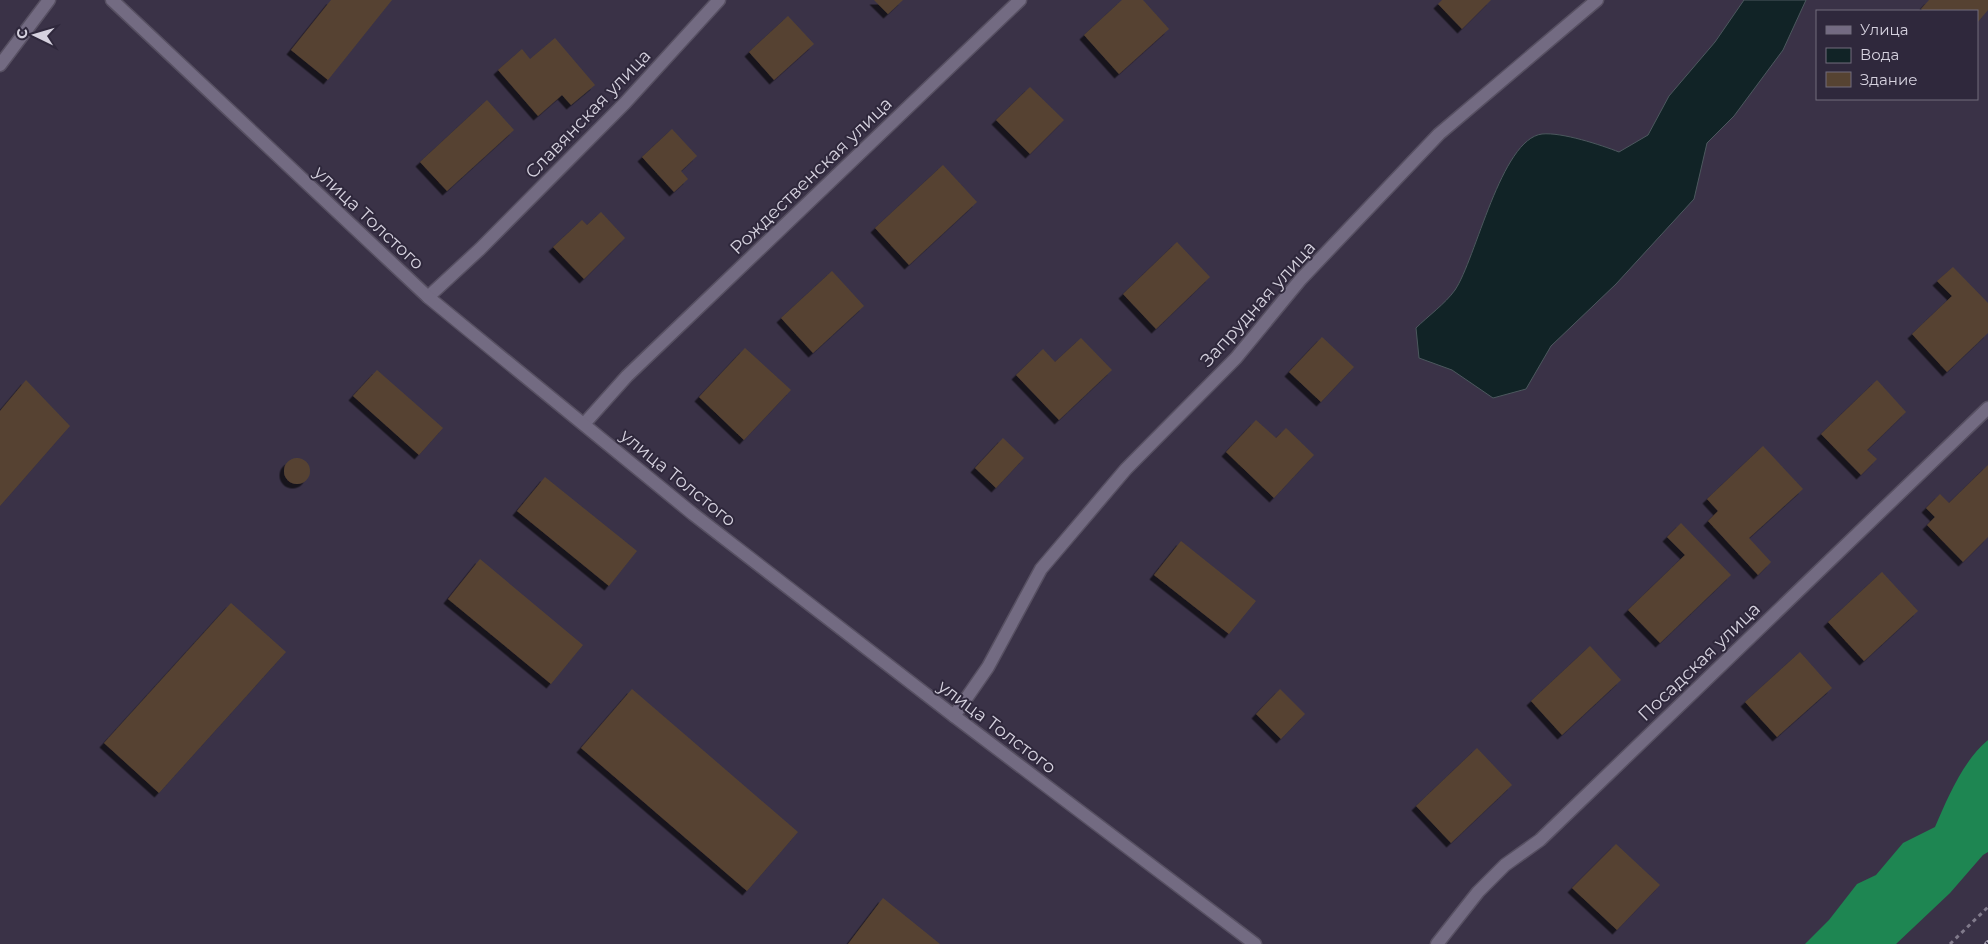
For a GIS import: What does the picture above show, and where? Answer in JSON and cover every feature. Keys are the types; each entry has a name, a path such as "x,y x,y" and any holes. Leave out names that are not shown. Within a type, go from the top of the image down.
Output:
{"street":[{"path":"0,65 49,0"},
{"name":"улица Толстого","path":"112,0 428,297 693,514 954,716 1255,944"},
{"name":"Славянская улица","path":"428,297 480,249 625,103 719,0"},
{"name":"Рождественская улица","path":"584,424 627,376 1020,0"},
{"name":"Запрудная улица","path":"954,716 988,666 1041,569 1126,469 1236,358 1301,279 1439,134 1597,0"},
{"name":"Посадская улица","path":"1437,944 1478,892 1505,865 1540,840 1988,408"}],"path":[{"path":"1950,944 1988,907"}],"green space":[{"path":"1988,740 1988,852 1983,855 1950,893 1896,944 1805,944 1829,920 1857,884 1876,875 1903,843 1935,827 1964,769 1971,758"}],"water":[{"path":"1744,0 1806,0 1783,50 1734,116 1707,143 1694,199 1616,284 1551,346 1526,389 1493,398 1452,370 1419,358 1416,328 1455,290 1463,275 1502,177 1514,156 1527,141 1542,134 1560,135 1619,152 1648,135 1669,96 1715,42"}],"building":[{"path":"331,0 392,0 328,80 291,50"},
{"path":"874,0 903,0 888,14"},
{"path":"1122,0 1143,0 1169,29 1119,74 1084,35"},
{"path":"1442,0 1491,0 1462,29 1438,4"},
{"path":"1929,0 1988,0 1988,10 1978,22 1978,10 1921,9"},
{"path":"788,16 814,44 774,80 749,52"},
{"path":"555,38 595,85 571,105 562,95 538,116 498,70 522,49 530,59"},
{"path":"1030,87 1064,120 1030,154 996,120"},
{"path":"487,100 514,130 447,191 420,162"},
{"path":"672,129 697,156 681,171 688,179 674,192 642,157"},
{"path":"943,165 977,202 909,265 875,228"},
{"path":"601,212 625,238 584,279 553,247 582,220 587,225"},
{"path":"1177,242 1210,277 1156,329 1123,294"},
{"path":"1953,267 1988,303 1988,333 1947,372 1912,334 1952,296 1937,281"},
{"path":"832,271 864,306 813,353 781,318"},
{"path":"1322,337 1354,367 1321,402 1289,372"},
{"path":"1081,338 1112,370 1059,420 1016,375 1043,349 1055,362"},
{"path":"745,348 791,390 744,440 699,397"},
{"path":"377,370 443,428 419,455 353,396"},
{"path":"26,380 70,426 0,506 0,411"},
{"path":"1877,380 1906,412 1867,450 1877,459 1861,475 1821,434"},
{"path":"1256,420 1276,438 1286,428 1314,455 1274,498 1226,452"},
{"path":"1003,438 1024,458 996,488 975,468"},
{"path":"1763,446 1803,489 1749,538 1771,562 1758,575 1708,521 1718,511 1707,499"},
{"path":"297,458 306,462 310,471 306,480 297,484 288,480 284,471 288,462"},
{"path":"1988,465 1988,537 1963,562 1927,525 1935,517 1926,508 1940,494 1949,503"},
{"path":"545,477 637,551 609,586 517,511"},
{"path":"1681,523 1731,575 1660,643 1628,610 1685,555 1667,537"},
{"path":"1181,541 1256,601 1229,634 1154,575"},
{"path":"480,559 583,645 551,684 448,599"},
{"path":"1882,572 1918,611 1864,661 1828,622"},
{"path":"231,603 286,652 159,793 104,743"},
{"path":"1590,646 1621,680 1562,735 1531,701"},
{"path":"1800,652 1832,688 1777,737 1745,702"},
{"path":"632,689 798,832 747,891 581,748"},
{"path":"1280,689 1305,714 1281,739 1256,714"},
{"path":"1477,748 1512,785 1451,843 1416,806"},
{"path":"1616,844 1660,885 1617,930 1572,888"},
{"path":"883,898 940,944 848,944"}]}
